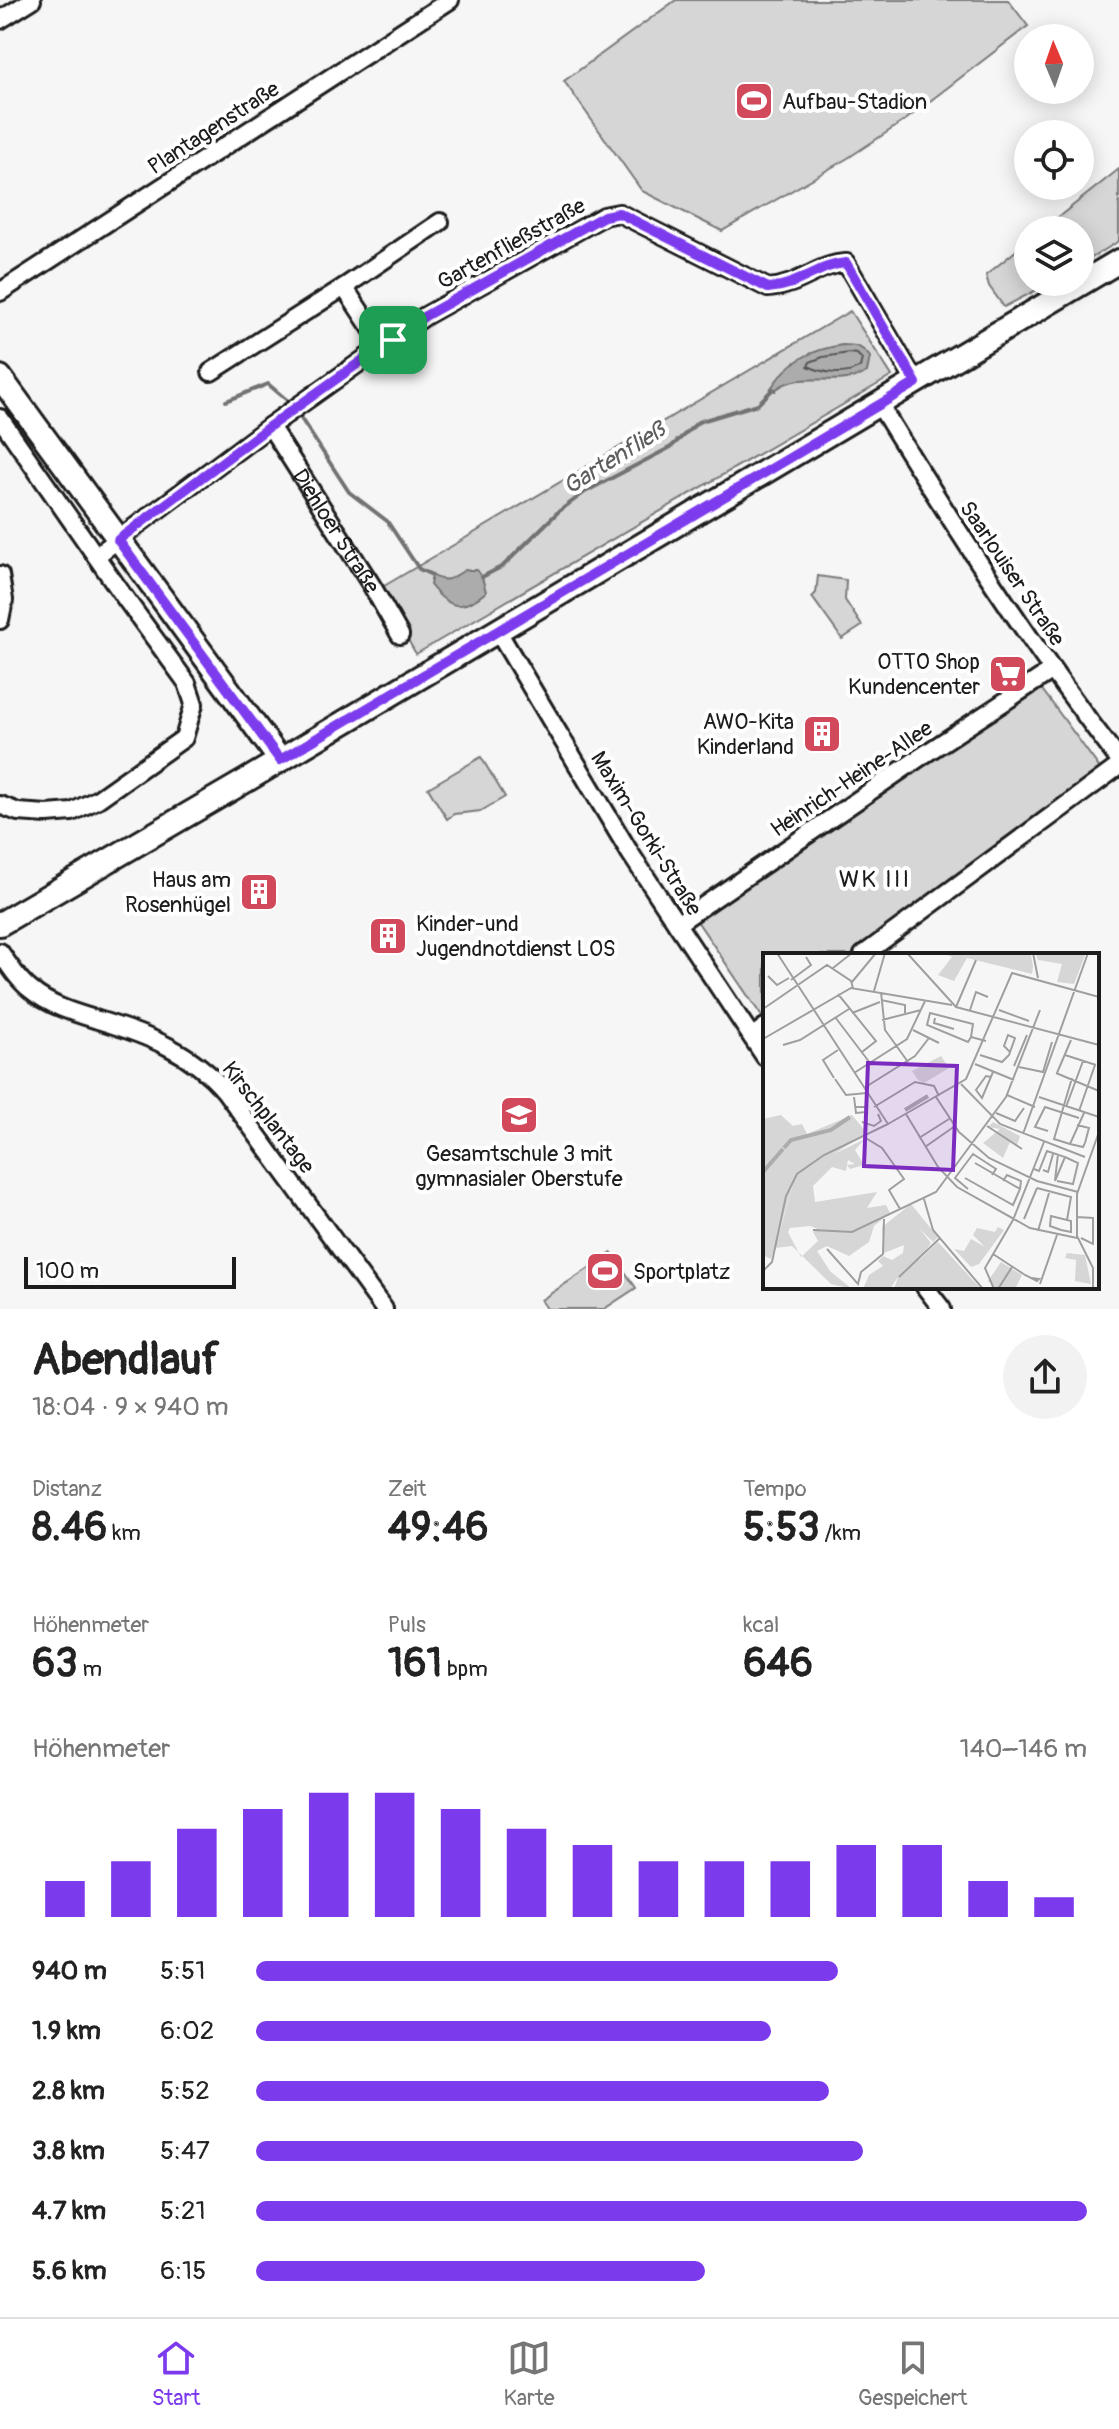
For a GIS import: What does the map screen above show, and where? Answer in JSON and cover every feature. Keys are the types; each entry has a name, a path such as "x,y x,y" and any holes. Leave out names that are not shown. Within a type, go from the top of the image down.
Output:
{"street":[{"name":"Plantagenstraße","path":"0,292 450,0"},
{"path":"0,20 23,2"},
{"name":"Gartenfließstraße","path":"96,556 270,426 425,316 604,216 619,213 768,288 787,287 833,264 846,263 916,383"},
{"path":"211,372 440,222"},
{"path":"0,924 1119,261"},
{"path":"344,287 383,346"},
{"path":"0,378 280,760"},
{"name":"Saarlouiser Straße","path":"879,404 960,537 1051,671 1119,760"},
{"path":"0,418 187,683 194,704 184,738 98,799 72,812 47,814 18,812 0,805"},
{"name":"Diehloer Straße","path":"270,426 400,635"},
{"path":"0,575 4,600 0,620"},
{"name":"Maxim-Gorki-Straße","path":"497,630 630,853 677,924 758,1032"},
{"name":"Heinrich-Heine-Allee","path":"677,924 1051,671"},
{"path":"866,953 1119,766"},
{"name":"Kirschplantage","path":"0,952 26,986 50,1002 73,1013 150,1037 202,1066 225,1091 384,1309"},
{"path":"927,1289 942,1309"}],"shaded area":[{"name":"Aufbau-Stadion","path":"676,0 1008,0 1026,24 1014,24 1014,37 904,121 848,158 722,231 642,191 564,81"},
{"path":"1119,169 1119,241 1094,256 1094,216 1060,216 1080,200 1094,200 1094,189"},
{"path":"1014,252 1014,296 1025,296 1004,307 989,286 986,275"},
{"path":"850,311 892,376 416,654 379,589"},
{"path":"818,576 846,580 845,600 862,626 842,639 812,597 816,593"},
{"path":"1038,684 1104,774 858,953 763,953 763,1018 695,918"},
{"path":"481,757 505,797 481,811 454,814 447,819 428,788"},
{"name":"Sportplatz","path":"612,1253 636,1288 604,1309 547,1309 541,1300"}],"water":[{"path":"842,345 858,347 867,353 870,357 867,372 844,379 797,380 775,390 771,388 801,358"},
{"path":"465,570 477,570 486,592 470,603 450,603 430,585 432,575 445,579"}],"waterway":[{"name":"Gartenfließ","path":"226,401 268,384 288,401"},
{"name":"Gartenfließ","path":"482,577 503,566 558,512 585,492 671,447 698,422 758,404 775,390"},
{"name":"Gartenfließ","path":"300,417 349,492 387,521 419,569 432,575"}],"place":[{"name":"Aufbau-Stadion","path":"754,101"},
{"name":"OTTO Shop Kundencenter","path":"1008,674"},
{"name":"AWO-Kita Kinderland","path":"822,734"},
{"name":"Haus am Rosenhügel","path":"259,892"},
{"name":"Kinder-und Jugendnotdienst LOS","path":"388,936"},
{"name":"Gesamtschule 3 mit gymnasialer Oberstufe","path":"519,1115"},
{"name":"Sportplatz","path":"605,1271"}],"district":[{"name":"WK III","path":"875,879"}],"route":[{"path":"619,213 768,288 787,287 833,264 846,263 916,383 280,760 118,540 270,426 393,340 425,316 604,216 619,213"}]}
